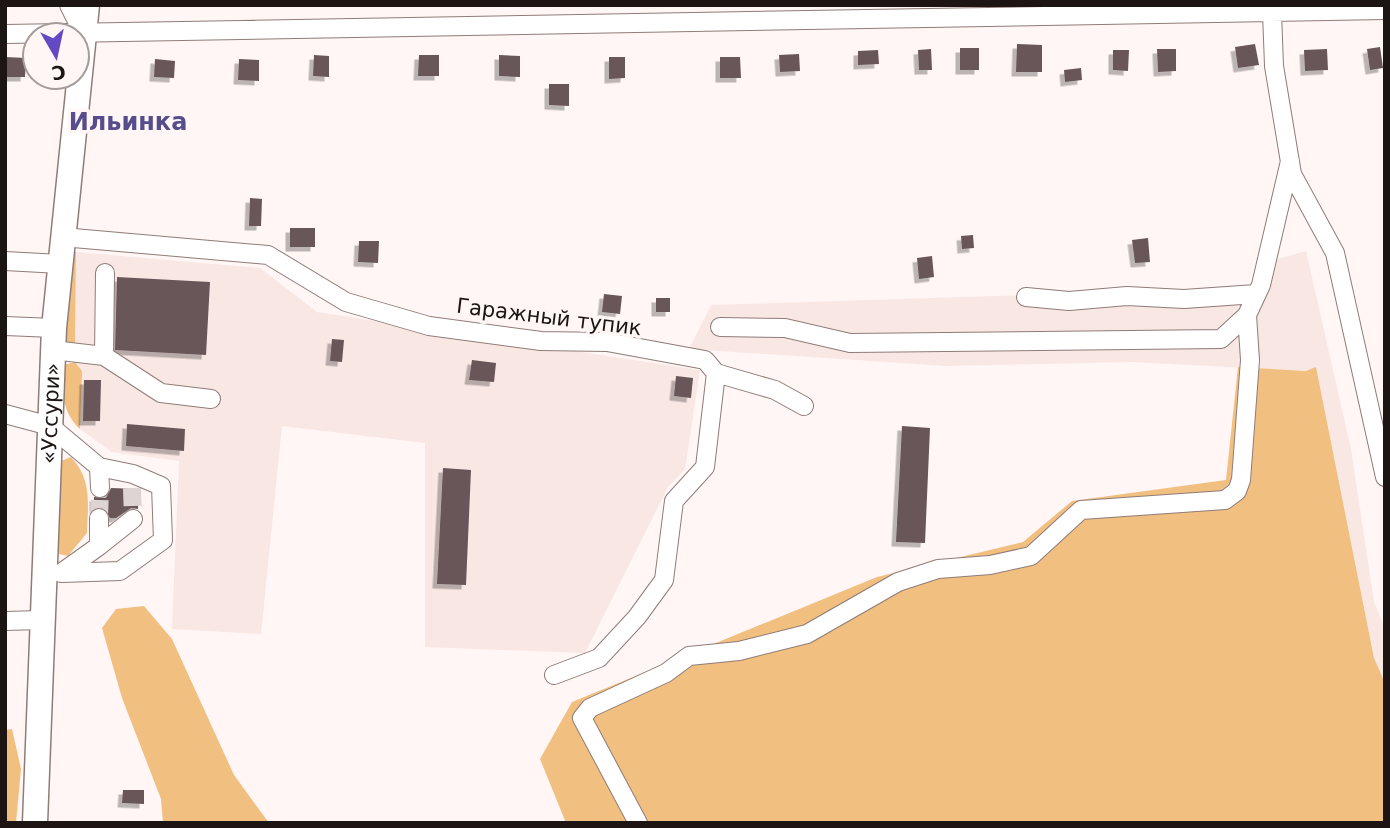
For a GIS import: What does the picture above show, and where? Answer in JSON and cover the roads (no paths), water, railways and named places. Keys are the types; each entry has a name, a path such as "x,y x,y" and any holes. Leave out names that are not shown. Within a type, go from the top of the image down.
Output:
{"highway":[{"name":"«Уссури»","path":"36,823 54,339 77,91"}],"street":[{"path":"69,5 77,21"},
{"path":"91,33 523,14 1385,10"},
{"path":"1272,12 1274,66 1292,174 1335,254 1385,477"},
{"path":"720,327 786,328 850,343 1221,339 1247,315 1256,294 1271,248 1290,161"},
{"name":"Гаражный тупик","path":"62,237 268,255 345,302 429,326 541,341 607,342 705,360 716,373 775,390 804,405"},
{"path":"5,261 60,264"},
{"path":"104,356 105,273"},
{"path":"1026,298 1069,301 1127,296 1184,299 1256,294"},
{"path":"638,823 582,718 590,708 666,673 689,656 739,651 807,634 898,582 938,569 990,565 1031,556 1081,510 1225,500 1237,491 1241,480 1250,360 1247,315"},
{"path":"5,326 104,356 161,393 211,399"},
{"path":"554,676 599,657 637,617 664,580 674,501 705,467 716,373"},
{"path":"5,414 50,426 99,467 133,481 161,486 163,540 120,571 62,573"},
{"path":"99,467 100,488"},
{"path":"99,546 100,518"},
{"path":"43,595 62,573 133,519"},
{"path":"5,621 43,620"}],"tunnel":[{"path":"99,518 100,488"},
{"path":"132,488 133,519"}],"district":[{"name":"Ильинка","path":"128,122"}]}
